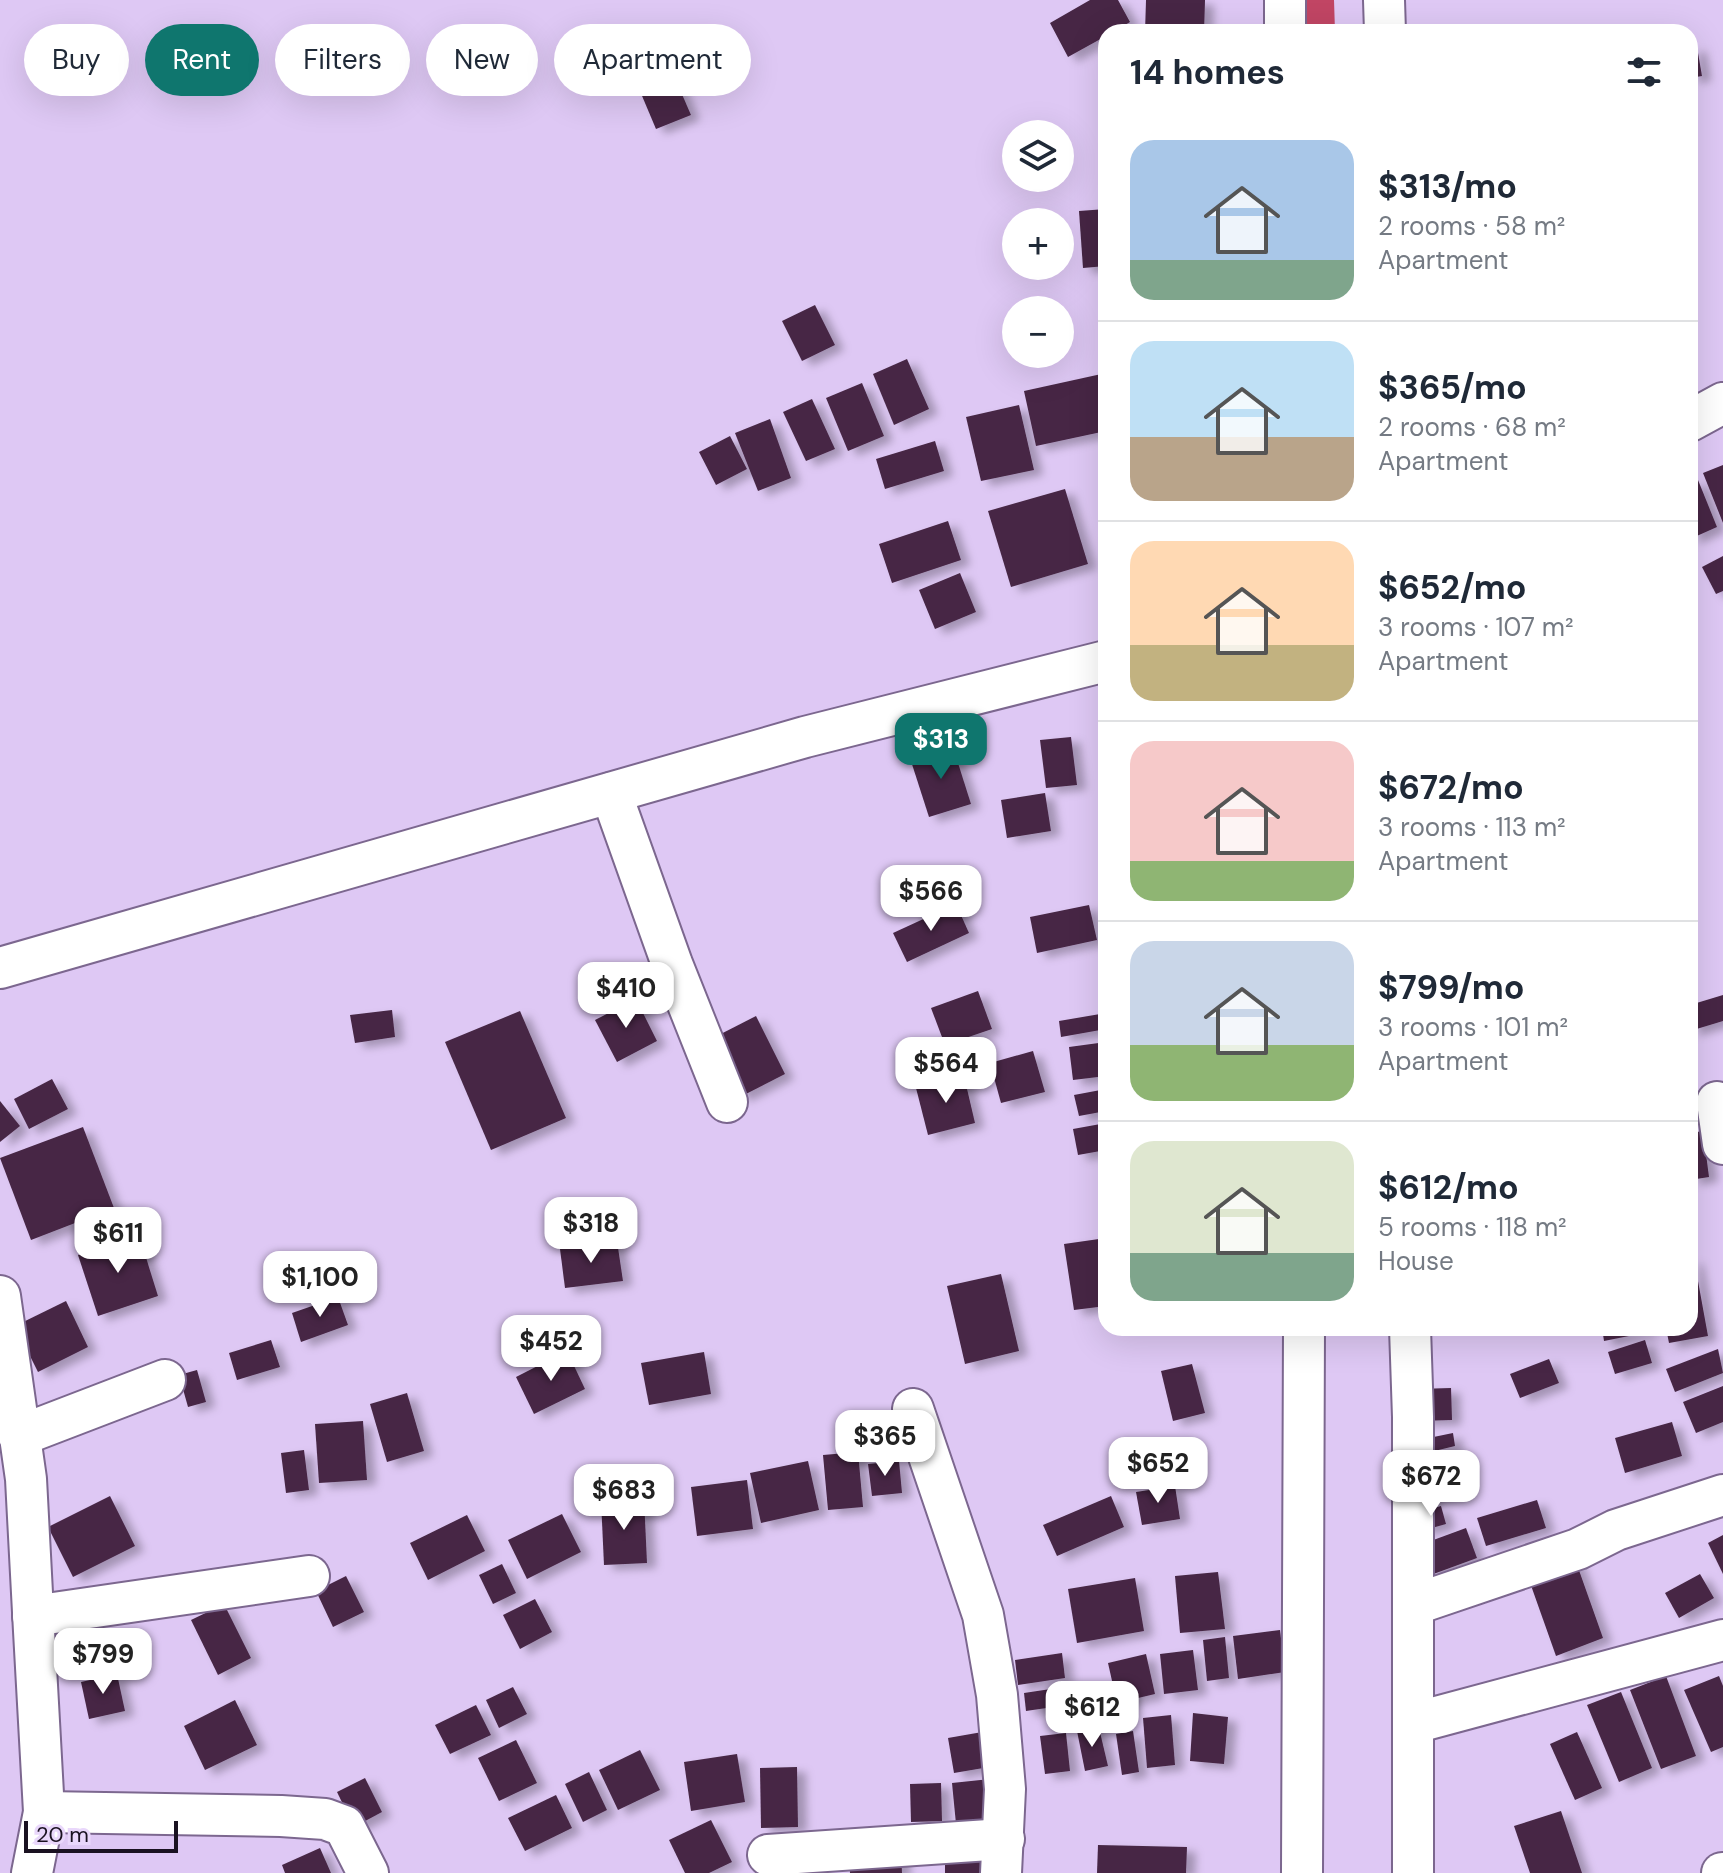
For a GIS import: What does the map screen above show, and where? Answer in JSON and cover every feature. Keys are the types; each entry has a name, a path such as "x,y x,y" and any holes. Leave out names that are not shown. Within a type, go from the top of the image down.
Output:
{"street":[{"path":"1285,0 1285,24"},
{"path":"1384,0 1385,24"},
{"path":"1698,417 1723,403"},
{"path":"0,968 805,737 1098,663"},
{"path":"611,793 672,964 727,1102"},
{"path":"1717,1102 1723,1144"},
{"path":"0,1296 26,1479 22,1628 44,1812 32,1873"},
{"path":"1302,1873 1304,1336"},
{"path":"1410,1336 1413,1873"},
{"path":"19,1436 165,1380"},
{"path":"768,1855 1003,1856 1005,1789 997,1695 983,1615 913,1409"},
{"path":"1413,1605 1578,1549 1616,1530 1723,1495"},
{"path":"22,1628 309,1576"},
{"path":"1414,1723 1723,1640"},
{"path":"44,1812 325,1819 344,1826 368,1873"}],"building":[{"path":"1090,0 1118,0 1130,22 1098,24 1098,40 1068,57 1050,23"},
{"path":"1146,0 1205,0 1204,24 1145,24"},
{"path":"1698,53 1702,76 1698,77"},
{"path":"642,96 683,96 691,115 656,129"},
{"path":"1098,210 1098,267 1083,268 1079,211"},
{"path":"815,305 835,345 802,361 782,321"},
{"path":"907,359 929,409 894,425 873,374"},
{"path":"1098,375 1098,433 1036,446 1024,391"},
{"path":"862,383 884,436 848,451 826,398"},
{"path":"812,399 835,449 806,461 783,412"},
{"path":"1019,405 1034,470 981,481 966,417"},
{"path":"770,419 791,478 758,491 735,433"},
{"path":"730,436 747,469 716,485 699,452"},
{"path":"935,441 944,471 885,489 876,459"},
{"path":"1723,465 1723,523 1703,473"},
{"path":"1698,480 1717,527 1698,535"},
{"path":"1065,489 1088,564 1011,587 988,511"},
{"path":"948,521 961,560 892,583 879,544"},
{"path":"1723,556 1723,591 1716,594 1702,567"},
{"path":"960,573 976,612 935,629 919,590"},
{"path":"1071,737 1077,785 1046,788 1040,740"},
{"path":"952,744 971,804 929,817 910,758"},
{"path":"1045,793 1051,831 1007,838 1001,800"},
{"path":"956,904 969,933 907,962 893,933"},
{"path":"1089,905 1097,940 1037,953 1030,917"},
{"path":"978,991 992,1029 945,1045 931,1008"},
{"path":"1723,995 1723,1021 1698,1029 1698,1003"},
{"path":"636,999 657,1041 617,1062 595,1020"},
{"path":"392,1010 395,1037 355,1043 350,1015"},
{"path":"520,1011 566,1118 491,1150 445,1042"},
{"path":"1098,1014 1098,1030 1061,1037 1059,1021"},
{"path":"756,1016 785,1074 740,1097 711,1039"},
{"path":"1098,1043 1098,1077 1073,1080 1069,1047"},
{"path":"1033,1051 1045,1092 1001,1103 990,1063"},
{"path":"964,1076 975,1123 928,1135 916,1088"},
{"path":"52,1079 68,1109 29,1129 14,1099"},
{"path":"1098,1090 1098,1112 1079,1116 1074,1095"},
{"path":"0,1101 20,1126 0,1142"},
{"path":"1098,1124 1098,1151 1078,1155 1073,1129"},
{"path":"83,1127 114,1208 31,1240 0,1158"},
{"path":"1703,1131 1709,1177 1698,1179 1698,1132"},
{"path":"139,1235 158,1296 98,1316 78,1255"},
{"path":"1098,1239 1098,1307 1074,1310 1064,1244"},
{"path":"617,1241 623,1281 565,1288 560,1249"},
{"path":"1001,1274 1019,1351 965,1364 947,1286"},
{"path":"1698,1281 1708,1336 1669,1343 1668,1336 1698,1336"},
{"path":"338,1297 348,1325 301,1342 292,1313"},
{"path":"66,1301 88,1347 38,1372 15,1326"},
{"path":"1603,1336 1629,1336 1604,1341"},
{"path":"271,1340 280,1367 237,1380 229,1353"},
{"path":"1645,1340 1652,1363 1615,1374 1608,1352"},
{"path":"1718,1349 1723,1373 1675,1392 1666,1369"},
{"path":"567,1351 585,1389 534,1414 516,1377"},
{"path":"704,1352 711,1394 649,1405 641,1363"},
{"path":"1549,1359 1559,1383 1520,1398 1510,1374"},
{"path":"1192,1364 1205,1413 1173,1421 1161,1371"},
{"path":"197,1370 206,1402 188,1407 179,1375"},
{"path":"1723,1386 1723,1422 1696,1433 1683,1402"},
{"path":"1451,1388 1452,1420 1418,1421 1417,1389"},
{"path":"407,1393 424,1451 387,1462 370,1404"},
{"path":"363,1421 367,1480 319,1483 315,1424"},
{"path":"1672,1422 1682,1456 1625,1473 1615,1438"},
{"path":"1453,1433 1455,1446 1422,1454 1419,1440"},
{"path":"304,1450 309,1490 286,1493 281,1453"},
{"path":"858,1452 863,1507 828,1510 823,1455"},
{"path":"1456,1452 1461,1469 1422,1481 1416,1464"},
{"path":"808,1461 819,1510 761,1523 750,1473"},
{"path":"899,1461 902,1493 872,1496 868,1464"},
{"path":"1458,1478 1461,1491 1423,1502 1419,1489"},
{"path":"747,1480 753,1529 697,1536 691,1487"},
{"path":"1175,1486 1180,1519 1142,1525 1136,1492"},
{"path":"110,1496 135,1546 73,1577 48,1527"},
{"path":"1111,1496 1124,1527 1057,1556 1043,1525"},
{"path":"644,1498 647,1563 604,1565 601,1500"},
{"path":"1537,1500 1546,1528 1486,1546 1477,1518"},
{"path":"1441,1506 1446,1524 1421,1531 1415,1513"},
{"path":"562,1514 581,1552 527,1579 508,1540"},
{"path":"467,1515 485,1551 428,1580 410,1543"},
{"path":"1466,1528 1477,1558 1428,1576 1417,1546"},
{"path":"1723,1535 1723,1574 1708,1543"},
{"path":"1575,1559 1603,1638 1556,1656 1528,1577"},
{"path":"502,1564 516,1593 493,1604 479,1575"},
{"path":"1218,1572 1225,1629 1180,1633 1175,1576"},
{"path":"1700,1574 1714,1598 1679,1618 1665,1593"},
{"path":"346,1576 364,1612 333,1627 316,1591"},
{"path":"1135,1578 1144,1631 1077,1643 1068,1589"},
{"path":"535,1599 552,1632 520,1649 503,1615"},
{"path":"224,1604 251,1658 218,1675 191,1620"},
{"path":"1280,1630 1285,1672 1238,1679 1233,1636"},
{"path":"1225,1637 1229,1678 1207,1681 1203,1640"},
{"path":"1193,1650 1198,1690 1164,1694 1160,1654"},
{"path":"1062,1653 1065,1678 1018,1685 1015,1660"},
{"path":"1146,1654 1155,1694 1117,1703 1108,1663"},
{"path":"117,1674 125,1711 89,1719 81,1682"},
{"path":"1666,1676 1696,1756 1661,1769 1630,1690"},
{"path":"1719,1676 1723,1686 1723,1747 1711,1752 1684,1690"},
{"path":"513,1687 527,1714 499,1728 486,1700"},
{"path":"1064,1687 1067,1705 1026,1711 1024,1693"},
{"path":"1621,1692 1652,1768 1619,1782 1587,1705"},
{"path":"235,1700 257,1745 205,1770 184,1726"},
{"path":"476,1705 491,1735 450,1754 435,1725"},
{"path":"1193,1713 1228,1717 1224,1764 1190,1761"},
{"path":"1171,1715 1175,1765 1147,1768 1143,1718"},
{"path":"1099,1728 1108,1766 1085,1771 1077,1731"},
{"path":"988,1731 995,1766 954,1773 948,1738"},
{"path":"1133,1731 1139,1772 1122,1775 1116,1734"},
{"path":"1577,1732 1602,1788 1575,1800 1550,1744"},
{"path":"1066,1733 1070,1771 1045,1774 1040,1736"},
{"path":"516,1740 537,1783 499,1801 478,1758"},
{"path":"640,1750 660,1790 618,1810 599,1770"},
{"path":"737,1754 745,1802 691,1811 684,1762"},
{"path":"797,1767 798,1827 761,1828 760,1768"},
{"path":"589,1772 607,1810 583,1822 565,1784"},
{"path":"365,1778 382,1812 354,1827 337,1792"},
{"path":"990,1779 994,1821 956,1824 952,1783"},
{"path":"941,1783 942,1821 911,1822 910,1784"},
{"path":"556,1795 572,1828 525,1851 508,1818"},
{"path":"1561,1811 1582,1873 1530,1873 1514,1826"},
{"path":"711,1820 732,1862 709,1873 685,1873 669,1840"},
{"path":"1098,1845 1187,1847 1186,1873 1097,1873"},
{"path":"945,1847 989,1847 989,1873 945,1873"},
{"path":"320,1848 331,1873 285,1873 282,1865"},
{"path":"901,1852 902,1873 850,1873 849,1853"}],"waterway":[{"path":"1307,0 1308,24"}]}
